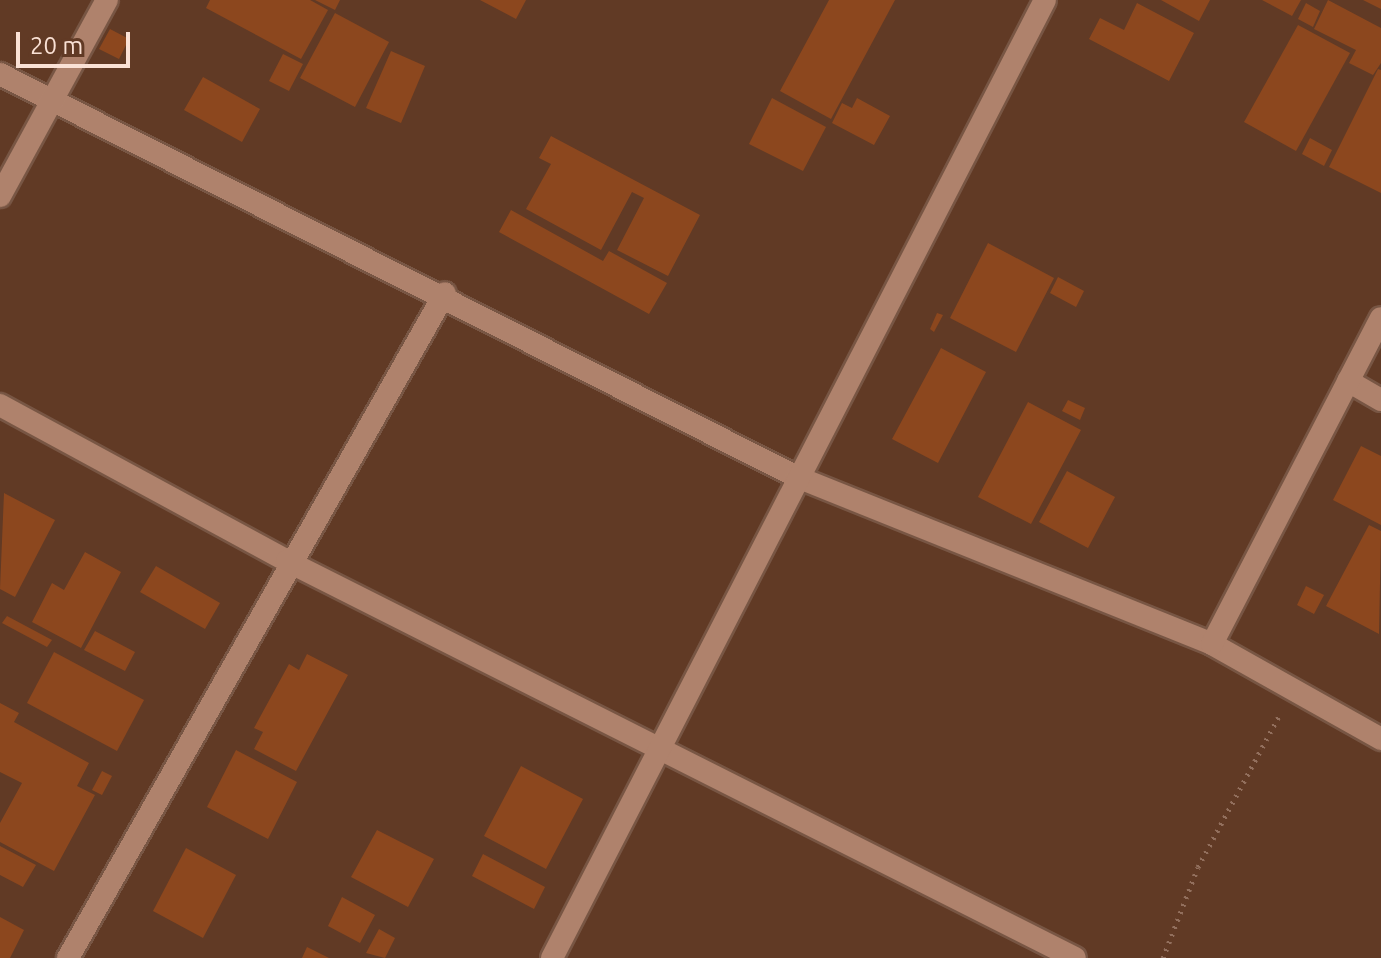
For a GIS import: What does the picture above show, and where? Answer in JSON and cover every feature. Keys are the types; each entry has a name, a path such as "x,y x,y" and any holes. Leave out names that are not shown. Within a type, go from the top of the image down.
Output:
{"street":[{"path":"0,196 54,103 107,0"},
{"path":"552,958 1045,0"},
{"path":"0,74 445,293 797,477 1212,644 1292,692 1381,739"},
{"path":"68,958 287,561 445,293"},
{"path":"1212,644 1381,318"},
{"path":"1348,381 1381,400"},
{"path":"0,405 287,561 1075,958"}],"path":[{"path":"1163,958 1198,867 1292,692"}],"building":[{"path":"210,0 310,0 328,10 301,59 206,8"},
{"path":"315,0 340,0 335,10"},
{"path":"480,0 526,0 516,19"},
{"path":"829,0 895,0 831,119 780,91"},
{"path":"1161,0 1210,0 1199,21"},
{"path":"1262,0 1301,0 1292,16"},
{"path":"1328,0 1381,28 1381,63 1373,75 1349,63 1356,50 1314,29"},
{"path":"1363,0 1381,0 1381,9"},
{"path":"1137,3 1194,33 1169,81 1089,39 1100,18 1124,30"},
{"path":"1306,3 1320,11 1313,27 1298,19"},
{"path":"335,13 389,42 355,107 300,78"},
{"path":"1298,25 1350,53 1296,151 1244,122"},
{"path":"110,29 129,39 119,59 99,49"},
{"path":"391,51 425,66 401,123 366,108"},
{"path":"283,54 303,64 289,91 269,81"},
{"path":"1378,69 1381,70 1381,193 1329,167"},
{"path":"203,77 260,109 242,142 184,110"},
{"path":"772,98 826,127 803,171 749,144"},
{"path":"857,98 890,116 874,145 832,123 842,103 852,108"},
{"path":"551,136 700,215 668,276 617,250 644,198 632,192 601,250 526,209 551,164 539,158"},
{"path":"1310,138 1332,150 1324,166 1302,154"},
{"path":"511,210 603,261 609,251 667,283 649,314 499,232"},
{"path":"988,243 1054,278 1016,352 950,318"},
{"path":"1058,277 1084,291 1076,307 1050,293"},
{"path":"937,313 943,315 934,332 930,329"},
{"path":"941,348 986,372 938,463 892,439"},
{"path":"1068,400 1085,408 1080,420 1062,411"},
{"path":"1028,402 1081,430 1031,524 978,497"},
{"path":"1361,446 1381,456 1381,525 1333,500"},
{"path":"1067,471 1115,497 1088,548 1039,522"},
{"path":"4,493 55,520 15,597 0,589"},
{"path":"1369,525 1381,531 1379,634 1326,606"},
{"path":"85,552 121,572 81,648 32,622 52,583 64,590"},
{"path":"156,566 220,603 205,629 140,592"},
{"path":"1306,586 1324,595 1314,614 1297,605"},
{"path":"7,616 52,640 47,647 2,623"},
{"path":"95,631 135,652 125,671 84,650"},
{"path":"54,652 144,700 117,751 27,703"},
{"path":"307,654 348,675 296,771 254,749 263,732 254,728 289,664 299,670"},
{"path":"0,703 19,713 14,722 89,763 77,786 95,795 54,871 0,842 0,823 22,783 0,772"},
{"path":"236,750 297,782 268,839 207,807"},
{"path":"521,766 583,799 546,869 484,836"},
{"path":"102,771 112,776 102,795 92,790"},
{"path":"377,830 434,859 408,907 351,877"},
{"path":"0,846 36,865 23,887 0,875"},
{"path":"186,848 236,875 203,938 153,911"},
{"path":"483,854 545,887 534,909 472,876"},
{"path":"342,897 375,915 360,943 328,926"},
{"path":"0,917 24,930 10,958 0,958"},
{"path":"379,929 395,938 385,958 366,953"},
{"path":"307,947 329,958 302,958"}]}
